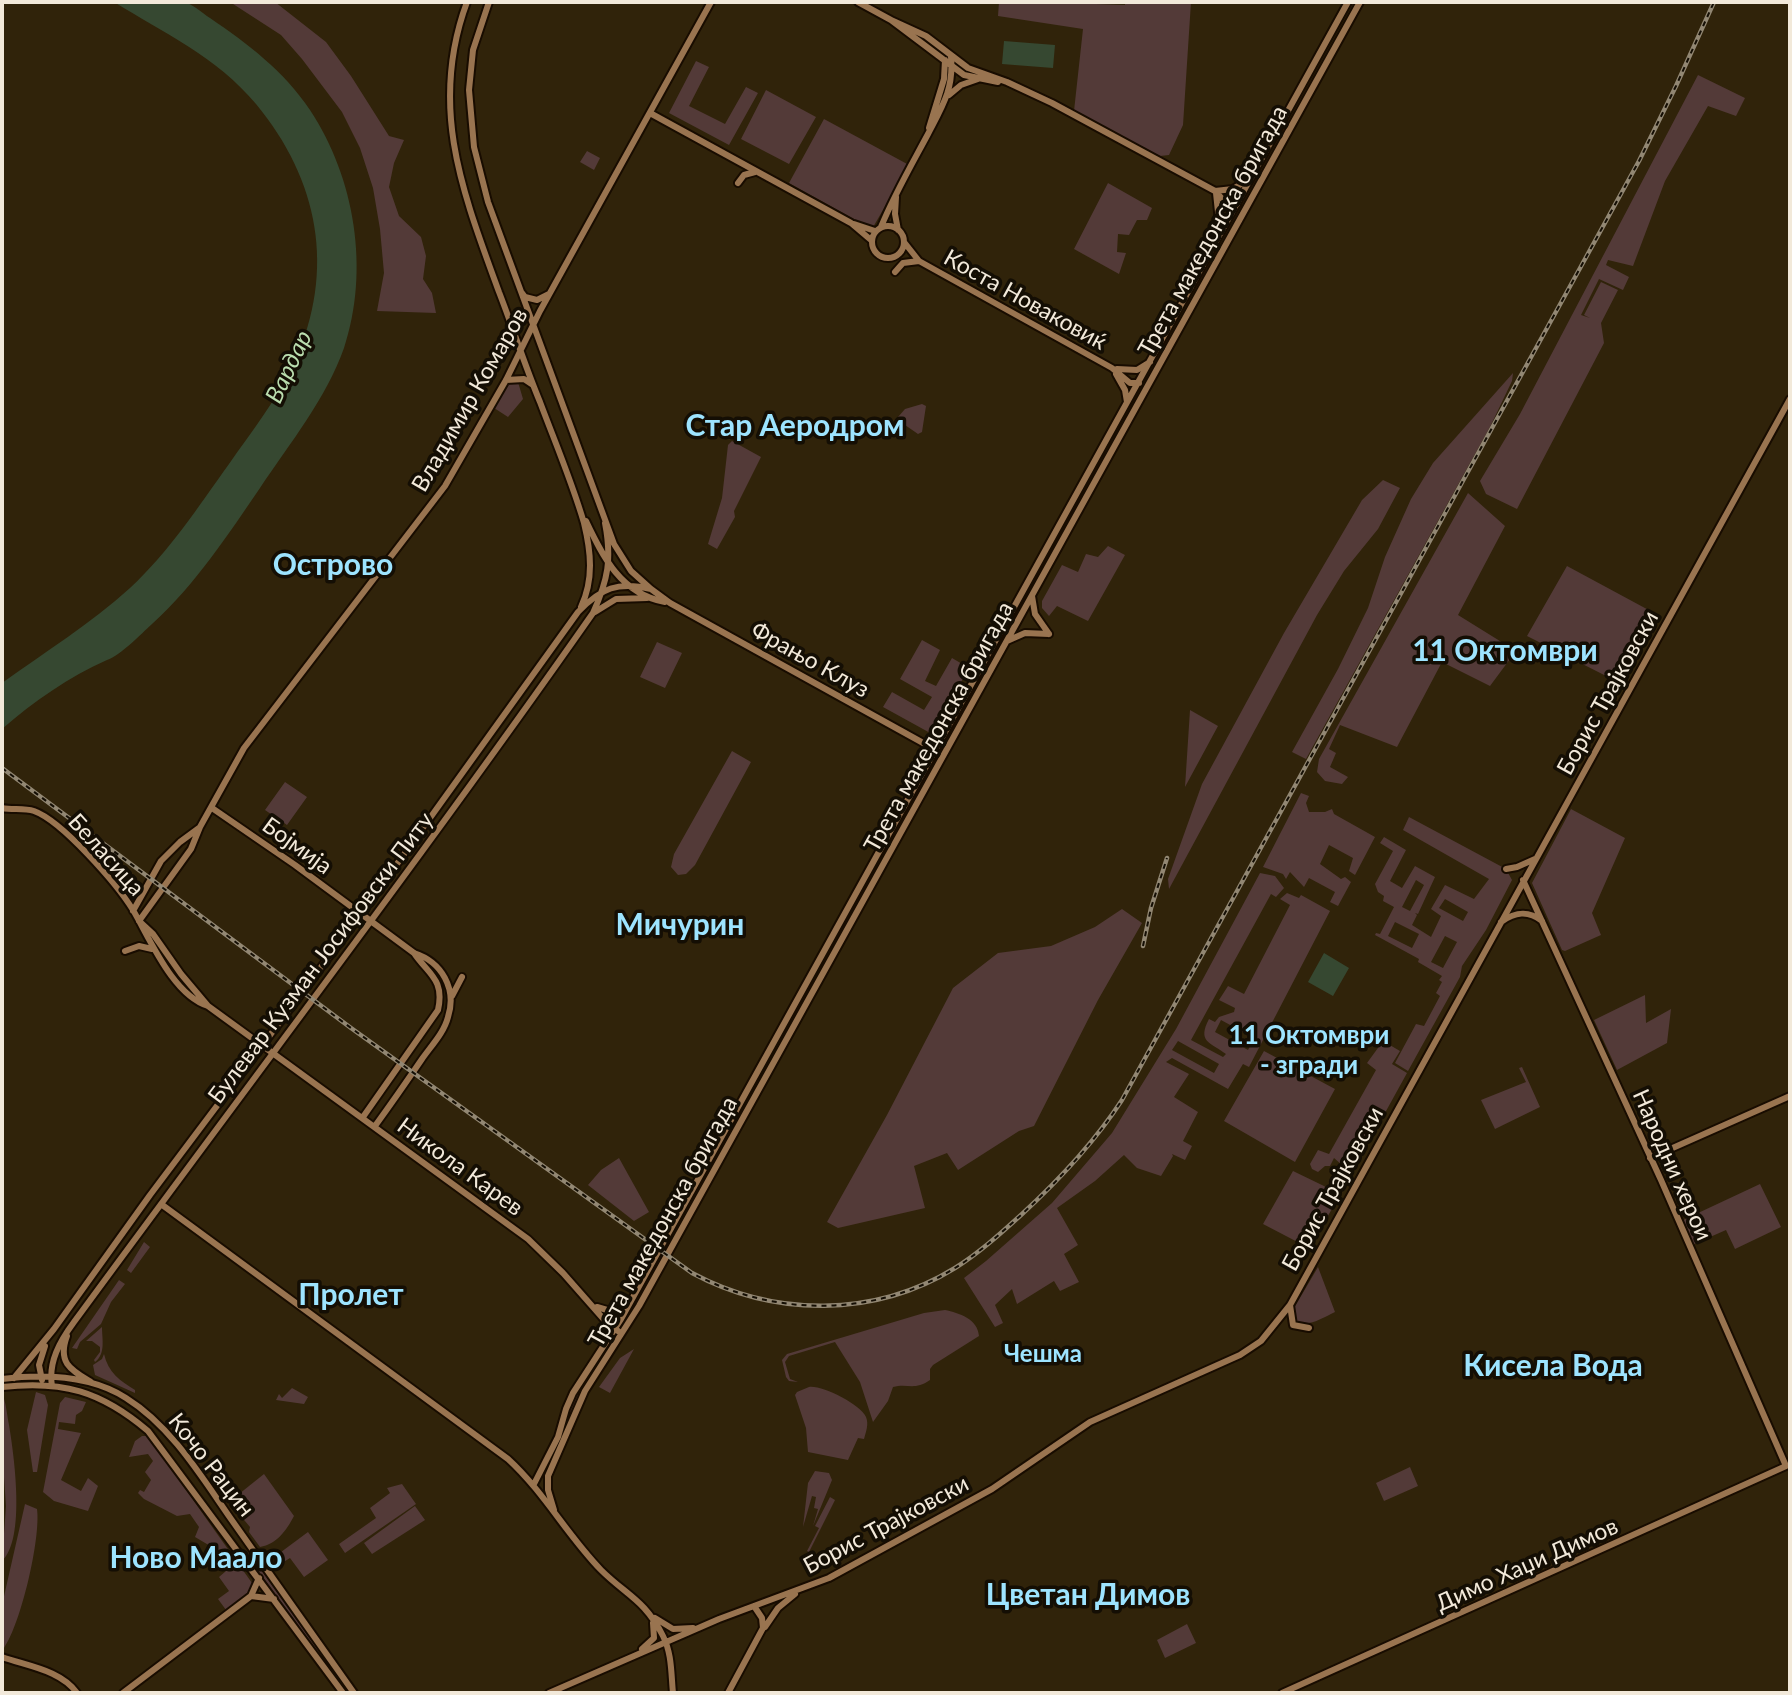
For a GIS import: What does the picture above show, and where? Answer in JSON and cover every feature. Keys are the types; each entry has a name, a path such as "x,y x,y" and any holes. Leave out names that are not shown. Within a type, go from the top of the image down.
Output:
{"street":[{"path":"467,2 457,37 450,80 454,150 466,201 579,508"},
{"path":"489,2 471,61 469,90 475,153 520,290 605,523"},
{"name":"Владимир Комаров","path":"139,921 191,849 200,827 244,748 445,486 506,380 711,2"},
{"path":"858,2 926,36 947,57 952,66 964,75 1007,82"},
{"name":"Трета македонска бригада","path":"554,1510 547,1485 547,1468 569,1400 615,1329 1348,2"},
{"name":"Трета македонска бригада","path":"534,1484 547,1468 585,1391 623,1334 1360,2"},
{"path":"947,57 976,72 1007,82 1171,166 1215,191 1226,203 1237,204 1245,209"},
{"path":"928,133 944,79 947,57"},
{"path":"871,240 928,133 938,120 947,97 952,66"},
{"path":"947,97 961,85 978,79"},
{"path":"650,113 851,223 871,240 875,253 887,259 898,255 904,242 895,214 897,192"},
{"path":"738,183 744,175 755,172"},
{"path":"1215,191 1233,189 1250,179"},
{"path":"1215,191 1220,234"},
{"path":"851,223 878,229 892,226 898,230"},
{"name":"Коста Новаковиќ","path":"904,242 917,259"},
{"name":"Коста Новаковиќ","path":"898,255 917,259 1148,387"},
{"path":"895,272 903,263 917,259"},
{"path":"520,290 525,297 537,300 553,290"},
{"path":"1112,368 1136,370 1152,360"},
{"path":"1112,368 1121,381 1127,404"},
{"path":"506,380 524,379 533,385"},
{"name":"Борис Трајковски","path":"705,1625 801,1590 845,1570 992,1489 1090,1422 1245,1352 1261,1341 1290,1305 1790,399"},
{"name":"Булевар Кузман Јосифовски Питу","path":"578,612 590,579 589,547 579,508"},
{"name":"Фрањо Клуз","path":"579,508 609,566 627,585 651,599 670,603"},
{"name":"Булевар Кузман Јосифовски Питу","path":"50,1376 56,1352 74,1322 372,922 593,613 609,566 605,523"},
{"name":"Фрањо Клуз","path":"605,523 623,560 651,589 670,603 934,748"},
{"name":"Фрањо Клуз","path":"603,590 627,585 651,589"},
{"name":"Булевар Кузман Јосифовски Питу","path":"14,1382 150,1195 361,914 578,612 603,590"},
{"path":"1004,645 1020,634 1049,634 1035,614 1032,596"},
{"path":"593,613 616,599 651,599"},
{"name":"Беласица","path":"2,808 31,811 54,822 101,870 133,911 144,934 182,986 196,1000 262,1045"},
{"name":"Бојмија","path":"212,808 361,914"},
{"name":"Владимир Комаров","path":"133,911 161,860 200,827"},
{"path":"1506,869 1536,858"},
{"name":"Народни херои","path":"1523,880 1545,923 1786,1466"},
{"path":"1500,923 1522,913 1533,915 1545,923"},
{"path":"361,914 414,953 436,979 440,998 438,1010 364,1114"},
{"name":"Беласица","path":"139,921 151,932 208,1006"},
{"path":"125,951 142,946 156,952"},
{"path":"377,1124 443,1029 450,1013 451,998 442,972 414,953"},
{"path":"451,998 462,977"},
{"name":"Никола Карев","path":"262,1045 364,1114 527,1239 623,1334"},
{"path":"1650,1158 1790,1096"},
{"path":"160,1204 525,1475 601,1570 638,1600 648,1612 666,1642 671,1661 673,1693"},
{"path":"591,1303 602,1310 614,1312 629,1303"},
{"path":"1290,1305 1293,1325 1309,1328"},
{"name":"Булевар Кузман Јосифовски Питу","path":"74,1322 65,1343 65,1360 75,1372 97,1385"},
{"name":"Булевар Кузман Јосифовски Питу","path":"41,1378 41,1355 54,1329"},
{"path":"50,1376 50,1386"},
{"name":"Кочо Рацин","path":"14,1382 50,1376 97,1385 126,1398 146,1412 172,1438 355,1693"},
{"path":"31,1385 41,1378 50,1386"},
{"path":"2,1379 14,1382"},
{"path":"2,1387 14,1382"},
{"name":"Кочо Рацин","path":"14,1382 50,1386 99,1397 128,1414 148,1431 343,1693"},
{"name":"Димо Хаџи Димов","path":"1282,1693 1786,1466"},
{"path":"525,1475 547,1468"},
{"path":"123,1693 251,1597 259,1578"},
{"path":"728,1693 774,1612 801,1590"},
{"path":"251,1597 274,1599"},
{"path":"754,1606 763,1621 761,1634"},
{"path":"648,1612 673,1629 705,1625"},
{"path":"633,1655 654,1638 655,1630 648,1612"},
{"path":"549,1693 705,1625"},
{"path":"2,1657 58,1676 68,1682 77,1693"}],"shaded area":[{"path":"166,1 190,4 251,48 300,96 325,137 338,165 347,195 357,256 352,318 344,348 317,403 223,542 183,593 118,654 52,690 2,729 2,683 83,626 130,588 158,559 194,513 281,388 308,327 315,293 317,260 307,195 294,163 277,133 241,87 207,59 114,2"},
{"path":"230,2 275,2 326,42 389,136 404,140 394,163 389,187 399,216 421,237 426,256 423,279 432,293 436,313 377,311 384,273 380,229 373,188 360,148 342,112 281,35"},
{"path":"999,2 1096,2 1125,5 1125,2 1191,2 1183,125 1169,155 1160,156 1074,111 1083,29 998,16"},
{"path":"1004,41 1055,45 1053,68 1002,64"},
{"path":"696,61 709,67 689,106 725,124 746,87 758,93 729,145 669,113"},
{"path":"1698,75 1745,98 1736,116 1708,106 1665,181 1633,266 1608,260 1606,265 1629,277 1623,290 1599,279 1581,315 1590,318 1584,315 1601,282 1618,290 1601,323 1604,343 1517,509 1486,494 1480,481 1520,414"},
{"path":"766,90 816,117 789,164 741,139"},
{"path":"824,119 909,165 872,229 789,183"},
{"path":"587,151 600,158 594,170 580,162"},
{"path":"1108,183 1152,208 1147,220 1137,220 1129,235 1118,234 1117,252 1126,253 1119,274 1074,249"},
{"path":"1513,373 1512,381 1490,427 1306,759 1292,752 1368,608 1385,557 1411,499 1433,463"},
{"path":"506,380 518,382 523,399 508,417 491,406"},
{"path":"922,404 926,406 922,432 918,434 898,417 905,409"},
{"path":"732,441 761,457 734,511 735,517 717,549 708,544 722,498 728,445"},
{"path":"1383,480 1400,488 1378,529 1344,571 1317,615 1169,889 1168,879 1202,784 1284,633 1362,500"},
{"path":"1468,493 1505,526 1458,615 1516,651 1490,686 1442,662 1397,747 1340,725 1329,749 1336,753 1330,767 1348,777 1342,784 1325,781 1317,772 1319,759"},
{"path":"1108,546 1125,555 1088,621 1057,606 1049,616 1042,608 1042,601 1062,565 1078,572 1086,554 1098,557"},
{"path":"1567,566 1656,614 1618,682 1527,636"},
{"path":"922,640 940,650 925,681 936,686 952,658 969,668 932,734 883,707 892,692 924,710 932,697 900,679"},
{"path":"657,642 682,653 665,688 640,677"},
{"path":"1190,710 1218,726 1185,787"},
{"path":"732,751 751,762 695,865 686,874 678,875 671,867 674,854"},
{"path":"285,782 307,797 287,825 265,810"},
{"path":"1301,793 1309,796 1306,803 1309,812 1332,809 1334,814 1375,837 1355,875 1349,871 1353,858 1329,845 1320,864 1341,879 1345,877 1351,882 1338,906 1330,902 1335,892 1309,878 1304,887 1290,872 1286,879 1283,874 1263,867"},
{"path":"1571,809 1625,838 1592,913 1601,935 1565,951 1562,950 1532,883"},
{"path":"1409,817 1506,869 1512,880 1486,930 1462,966 1460,977 1408,1071 1395,1063 1416,1024 1424,1026 1440,996 1436,993 1442,976 1418,962 1419,959 1375,935 1380,934 1394,907 1383,901 1384,896 1378,892 1375,884 1393,851 1380,843 1384,837 1406,850 1390,881 1402,888 1415,866 1435,877 1418,914 1415,913 1417,915 1412,925 1431,937 1441,916 1431,909 1445,885 1474,899 1489,879 1403,830","holes":["1416,880 1424,885 1410,911 1402,907","1445,899 1468,912 1463,921 1439,908","1395,922 1419,934 1412,948 1388,936","1445,936 1457,942 1443,968 1431,962"]},
{"path":"1260,873 1275,876 1284,888 1276,897 1271,894 1191,1040 1223,1057 1226,1054 1207,1041 1204,1032 1209,1019 1215,1022 1219,1017 1234,1012 1235,1008 1219,1000 1228,986 1244,994 1290,905 1280,899 1287,893 1299,898 1301,895 1330,911 1249,1067 1243,1064 1228,1089 1172,1058 1166,1062 1189,1074 1174,1097 1198,1112 1183,1141 1192,1146 1185,1160 1172,1154 1161,1176 1137,1168 1124,1155 1095,1181 1057,1208 1078,1245 1064,1254 1079,1282 1060,1291 1054,1281 1017,1304 1012,1289 995,1305 1003,1323 995,1327 964,1278 1052,1203 1112,1133 1176,1029","holes":["1221,1020 1254,1038 1248,1050 1215,1032","1178,1041 1219,1064 1214,1073 1172,1050"]},
{"path":"1122,909 1142,923 1098,1000 1034,1126 1019,1131 958,1170 947,1153 914,1166 925,1208 838,1228 827,1222 953,988 998,953 1051,946 1095,927"},
{"path":"1324,953 1349,968 1333,996 1308,982"},
{"path":"1645,995 1646,1023 1671,1009 1667,1043 1617,1070 1594,1020"},
{"path":"1383,1041 1400,1051 1392,1064 1407,1073 1348,1180 1343,1184 1339,1181 1342,1165 1334,1158 1330,1166 1325,1166 1318,1172 1312,1169 1310,1164 1318,1150 1329,1154 1376,1070 1367,1063"},
{"path":"1264,1051 1335,1089 1295,1162 1224,1121"},
{"path":"1522,1067 1540,1107 1495,1129 1481,1100 1526,1082 1519,1068"},
{"path":"619,1158 649,1212 634,1221 588,1185 601,1170"},
{"path":"1293,1171 1324,1186 1339,1197 1309,1248 1263,1224"},
{"path":"1760,1184 1781,1227 1735,1249 1726,1230 1692,1245 1681,1221"},
{"path":"144,1242 150,1247 131,1273 127,1270"},
{"path":"1318,1267 1335,1312 1314,1322 1299,1322 1294,1320 1294,1308"},
{"path":"119,1280 125,1284 111,1302 101,1324 80,1342 77,1349 72,1348"},
{"path":"945,1310 971,1321 979,1336 933,1365 930,1369 930,1380 915,1386 893,1387 888,1401 873,1422 860,1382 835,1342 789,1356 785,1362 790,1379 798,1382 789,1381 786,1377 782,1360 787,1354 924,1313"},
{"path":"102,1327 102,1351 95,1362 100,1347 92,1341 86,1341"},
{"path":"607,1349 609,1350 586,1382 565,1427 576,1395"},
{"path":"634,1349 610,1393 599,1387 620,1358"},
{"path":"104,1354 112,1371 135,1390 135,1393 95,1375 93,1365 102,1359"},
{"path":"809,1387 840,1396 866,1417 864,1439 858,1438 848,1460 808,1452 806,1428 795,1395"},
{"path":"292,1388 308,1397 304,1404 276,1400 279,1394 282,1398"},
{"path":"36,1392 45,1395 48,1405 37,1472 33,1472 27,1430"},
{"path":"2,1394 11,1439 16,1516 14,1535 2,1561 6,1506"},
{"path":"65,1397 86,1402 82,1411 76,1415 75,1424 59,1422 58,1429 81,1433 61,1480 81,1491 88,1478 98,1486 88,1511 54,1501 43,1492 60,1403"},
{"path":"146,1436 159,1452 252,1583 250,1592 226,1610 218,1599 229,1591 219,1577 226,1571 221,1564 224,1561 217,1550 195,1537 199,1527 190,1514 177,1516 144,1499 138,1493 140,1490 144,1492 151,1480 145,1472 153,1461 148,1454 129,1457 135,1441"},
{"path":"1410,1467 1418,1486 1384,1501 1376,1483"},
{"path":"815,1471 829,1473 832,1480 813,1526 818,1509 814,1508 816,1497 812,1496 803,1527 808,1483"},
{"path":"264,1474 294,1516 280,1536 260,1547 249,1532 250,1527 229,1502"},
{"path":"402,1484 416,1504 345,1553 339,1544 376,1518 370,1508 390,1493 387,1488"},
{"path":"830,1497 835,1500 809,1552 807,1551 819,1528 815,1526"},
{"path":"25,1504 37,1509 36,1540 23,1601 4,1648 2,1605"},
{"path":"415,1506 425,1520 372,1554 364,1543"},
{"path":"308,1532 328,1560 304,1577 290,1558 282,1563 277,1555"},
{"path":"254,1560 349,1693 252,1562"},
{"path":"1187,1624 1196,1643 1165,1658 1157,1640"}],"railway":[{"path":"2,768 351,1028 692,1273 756,1298 824,1306 891,1296 924,1284 972,1256 1021,1215 1075,1160 1122,1100 1639,161 1714,2"},
{"path":"1143,946 1151,908 1167,858"}],"district":[{"name":"Стар Аеродром","path":"795,426"},
{"name":"Острово","path":"333,565"},
{"name":"11 Октомври","path":"1505,651"},
{"name":"Мичурин","path":"680,925"},
{"name":"11 Октомври - згради","path":"1309,1051"},
{"name":"Пролет","path":"351,1295"},
{"name":"Чешма","path":"1043,1354"},
{"name":"Кисела Вода","path":"1553,1366"},
{"name":"Ново Маало","path":"196,1558"},
{"name":"Цветан Димов","path":"1088,1595"}],"water label":[{"name":"Вардар","path":"289,367"}]}
